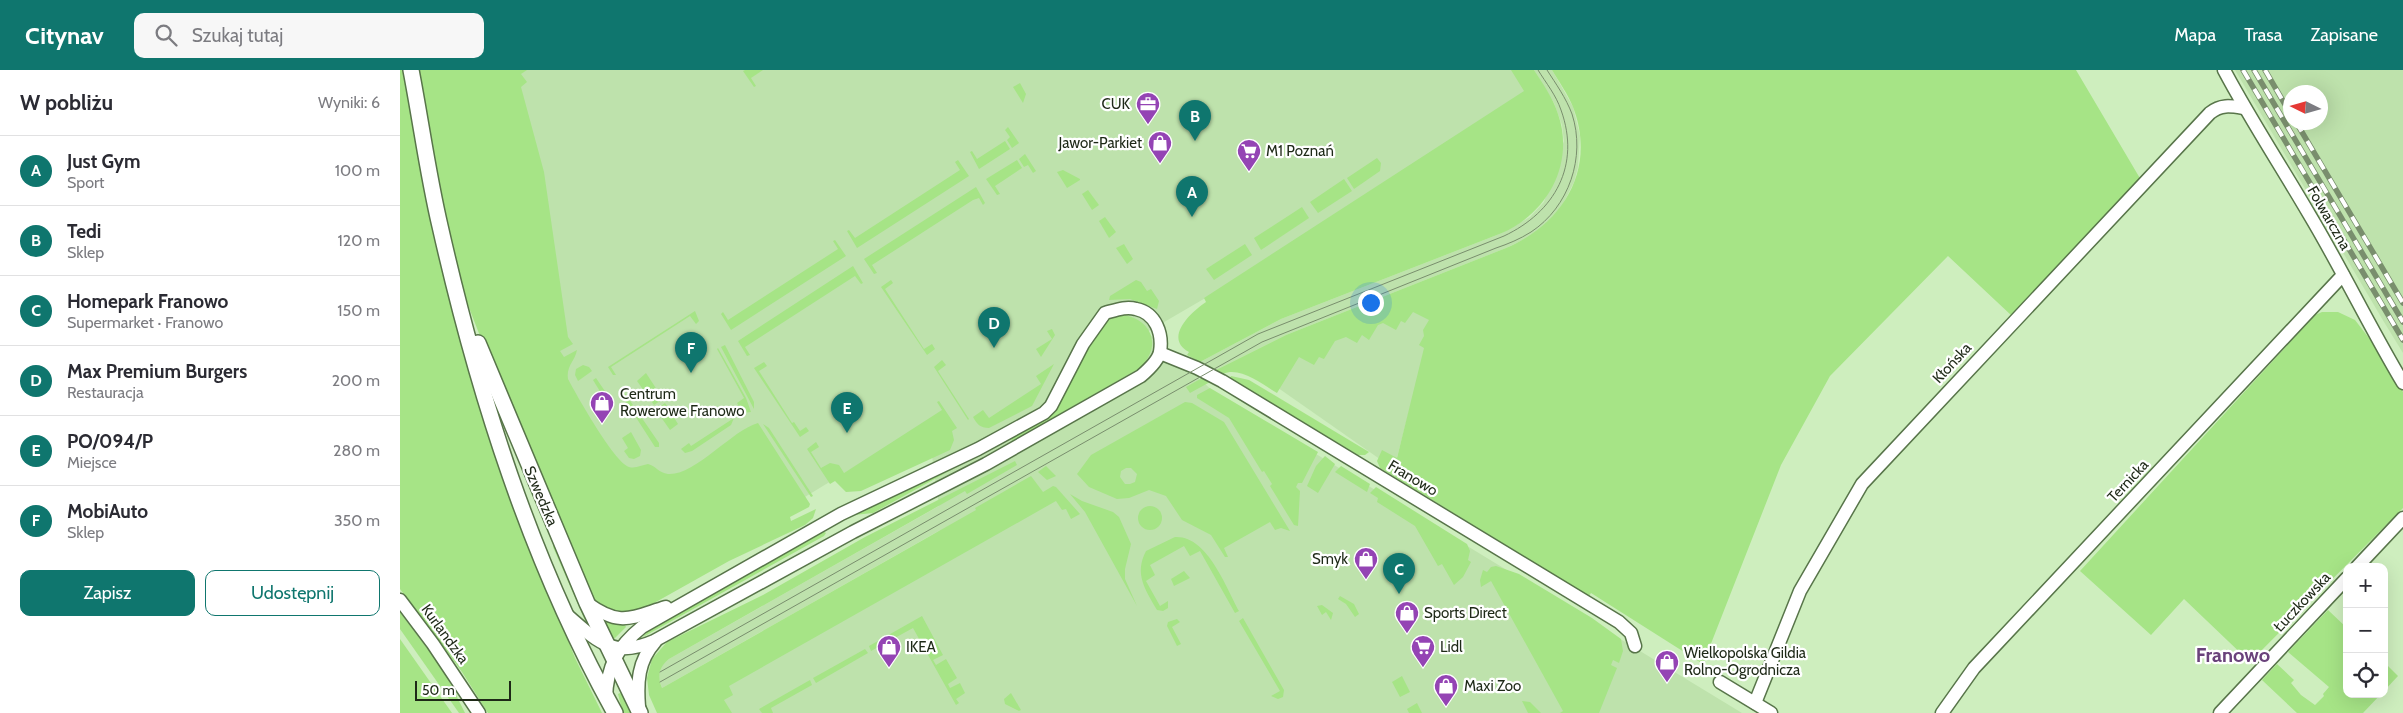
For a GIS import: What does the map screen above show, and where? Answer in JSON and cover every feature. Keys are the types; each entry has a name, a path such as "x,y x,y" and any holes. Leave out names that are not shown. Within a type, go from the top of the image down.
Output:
{"street":[{"name":"Szwedzka","path":"411,70 432,190 464,328 496,432 532,531 566,615 615,713"},
{"name":"Folwarczna","path":"2224,70 2244,108 2310,214 2372,332 2403,383"},
{"name":"Kłońska","path":"1755,703 1800,591 1862,484 2210,113 2217,107 2244,108"},
{"name":"Szwedzka","path":"452,274 509,420 587,603 613,652 640,713"},
{"name":"Ternicka","path":"1942,713 1974,668 2343,275"},
{"path":"566,615 613,652 643,646 853,532 986,464 1141,376 1160,353 1159,328 1150,316 1138,309 1125,308 1105,313 1083,344 1050,406 1044,412 978,449 841,514 642,627 613,652 606,698"},
{"name":"Franowo","path":"1160,353 1197,368 1222,381 1619,622 1631,633 1635,646"},
{"path":"2361,563 2403,518"},
{"name":"Łuczkowska","path":"2220,713 2343,582"},
{"name":"Kurlandzka","path":"400,600 434,644 479,713"},
{"path":"587,603 602,614 618,619 628,618 687,600"},
{"path":"640,713 637,682 641,666 651,646 664,634"},
{"path":"1720,682 1771,713"}],"shaded area":[{"path":"446,70 1526,70 1546,100 1147,332 1214,392 1742,713 709,713 723,668 942,529 662,688 658,676 662,665 669,659 939,506 932,456 915,430 795,503 655,574 543,406"},
{"path":"1534,70 1552,70 1573,107 1580,136 1578,167 1574,182 1561,208 1542,228 1531,236 1506,248 1286,335 1216,370 1200,362 1281,319 1502,233 1530,217 1544,202 1564,141 1562,125 1554,103"},
{"path":"2235,70 2403,70 2403,353 2384,322"},
{"path":"1439,296 1394,469 1251,369"}],"green space":[{"path":"400,70 404,70 439,254 451,302 523,526 575,658 602,713 488,713 462,672 400,589"},
{"path":"418,70 527,70 521,74 527,82 521,87 544,172 568,337 573,344 560,351 564,357 577,350 569,367 568,379 596,427 614,453 629,467 648,464 668,474 679,473 701,461 748,427 758,423 810,504 809,507 790,517 791,521 816,509 813,518 805,525 729,561 647,607 623,616 593,602 504,398 468,305 455,261"},
{"path":"763,70 751,78 756,86 754,87 743,71"},
{"path":"1511,70 1534,70 1553,102 1562,132 1563,150 1560,168 1554,184 1533,213 1502,233 1281,319 1200,362 1187,355 1189,352 1182,346 1179,340 1179,333 1182,325 1193,312 1206,302 1204,298 1524,91"},
{"path":"1552,70 2076,70 2141,180 2012,316 1948,256 1830,376 1781,465 1703,664 1591,593 1589,596 1380,468 1377,461 1382,450 1397,458 1424,348 1419,345 1424,336 1423,330 1429,320 1413,312 1405,323 1401,321 1396,330 1383,323 1378,325 1369,340 1362,335 1357,343 1346,337 1335,341 1324,359 1319,357 1314,365 1299,357 1277,393 1244,374 1230,372 1223,374 1216,370 1286,335 1506,248 1526,238 1544,225 1559,209 1570,192 1577,173 1581,152 1579,130 1573,107"},
{"path":"1020,83 1026,94 1023,103 1013,87"},
{"path":"1008,127 1019,143 1012,148 1007,140 1010,137 1005,130"},
{"path":"1005,141 1010,149 979,169 970,152 972,151 977,159"},
{"path":"1025,154 1036,171 1033,173 1028,165 1024,167 1019,159"},
{"path":"1377,158 1381,163 1380,171 1354,189 1347,178"},
{"path":"958,160 969,176 857,248 847,231 849,230 855,238 960,170 955,162"},
{"path":"1017,160 1022,168 995,186 1000,194 997,195 986,179"},
{"path":"1063,170 1080,180 1067,188 1057,172"},
{"path":"1344,179 1352,191 1318,213 1310,202"},
{"path":"976,187 985,203 983,205 979,198 973,200 872,265 877,273 874,274 864,259"},
{"path":"1088,190 1099,205 1092,210 1082,194"},
{"path":"1302,207 1309,218 1261,250 1254,238"},
{"path":"1105,217 1116,232 1109,238 1099,221"},
{"path":"835,240 846,256 731,330 721,314 723,312 728,320 838,249 833,241"},
{"path":"1124,244 1133,259 1127,264 1116,248"},
{"path":"1245,244 1252,255 1214,280 1206,269"},
{"path":"853,266 863,283 861,284 855,276 745,347 750,355 747,356 738,341"},
{"path":"891,280 893,283 885,289 924,349 932,344 935,349 927,355 881,287"},
{"path":"1136,280 1141,282 1147,291 1151,289 1159,301 1157,309 1130,299 1109,300 1110,296"},
{"path":"695,311 699,321 696,324 690,316 611,367 616,375 613,375 608,367"},
{"path":"2322,312 2338,312 2355,320 2379,351 2403,392 2403,508 2348,563 2343,563 2343,568 2250,662 2184,599 2151,635 2080,571 2315,315"},
{"path":"1125,315 1143,323 1151,336 1151,352 1140,368 1012,441 1011,438 1053,413 1094,338 1106,321"},
{"path":"1052,329 1055,335 1041,357 1036,349 1052,339 1047,331"},
{"path":"725,345 754,402 754,409 721,347"},
{"path":"718,348 746,398 751,412 743,413 737,403 744,398"},
{"path":"942,360 946,365 938,371 968,420 934,367"},
{"path":"764,362 767,366 759,371 792,423 794,422 800,431 806,427 809,431 800,437 754,368"},
{"path":"1054,364 1032,406 989,428 981,426 976,422 973,417 983,410 989,418 1041,384 1036,376"},
{"path":"583,365 589,367 592,371 578,381 575,375 576,369"},
{"path":"646,373 663,399 654,405 637,381"},
{"path":"1231,376 1249,380 1369,452 1365,455 1358,455 1230,378"},
{"path":"596,378 613,403 609,406 593,380"},
{"path":"1202,378 1210,382 1190,393 1186,387"},
{"path":"1210,388 1318,452 1302,483 1298,483 1296,487 1300,491 1298,526 1294,525 1270,486 1272,484 1264,471 1262,472 1229,418 1197,398 1197,395"},
{"path":"622,389 659,443 659,447 655,447 619,391"},
{"path":"939,401 957,428 952,431 954,440 950,450 861,491 846,492 835,481 830,484 807,449 816,442 819,447 811,452 821,468 830,463 839,465 844,473 942,410 937,402"},
{"path":"1185,402 1192,403 1224,422 1290,531 1281,528 1275,530 1270,522 1224,548 1228,557 1225,557 1211,535 1182,520 1166,496 1149,490 1129,498 1117,499 1089,487 1077,474 1091,455","holes":["1131,468 1137,474 1135,482 1125,484 1120,477 1121,471"]},
{"path":"665,403 678,424 670,430 656,410"},
{"path":"734,418 731,425 692,451 685,453 681,449 689,443 691,446"},
{"path":"763,424 769,428 813,496 811,497"},
{"path":"631,432 641,450 640,456 634,459 629,458 624,451 628,448 622,438"},
{"path":"1325,456 1335,464 1318,493 1307,486 1316,466"},
{"path":"1015,461 1017,465 967,494 965,491 669,659 663,665 660,672 662,688 976,510 975,508 1031,476 1043,492 1053,486 1056,487 1080,514 1071,519 1066,509 1062,510 1056,501 729,686 733,695 724,700 732,713 657,713 649,695 647,678 652,659 667,642 763,595 865,537"},
{"path":"962,464 873,513 854,515 855,513"},
{"path":"1046,466 1056,476 1047,480 1038,472"},
{"path":"1341,466 1370,484 1367,492 1335,472"},
{"path":"1376,487 1467,544 1470,551 1468,560 1471,562 1463,577 1454,585 1442,564 1438,566 1415,526 1377,502 1378,498 1370,493"},
{"path":"1070,494 1082,501 1113,512 1119,517 1131,544 1125,569 1125,579 1137,606 1085,512"},
{"path":"1150,506 1158,510 1162,518 1158,526 1150,530 1142,526 1138,518 1142,510"},
{"path":"823,531 826,533 824,536 643,637 648,631"},
{"path":"1175,537 1197,544 1206,553 1214,564 1239,611 1235,613 1200,551 1190,556 1184,546 1150,565 1155,575 1146,581 1160,606 1168,601 1168,608 1163,611 1157,610 1142,581 1141,567 1146,551"},
{"path":"554,544 589,623 586,623 553,547"},
{"path":"1496,566 1519,574 1592,618 1621,639 1623,651 1619,663 1613,660 1611,665 1617,668 1599,713 1560,713 1563,711 1491,581 1481,587 1480,580 1483,570 1487,572 1491,567"},
{"path":"1184,571 1190,578 1174,586 1171,579"},
{"path":"1340,596 1354,604 1359,614 1355,617 1346,604 1338,599"},
{"path":"1322,605 1333,613 1331,620 1326,612 1322,615 1317,606"},
{"path":"2328,610 2343,624 2343,698 2377,698 2363,713 2297,713 2262,680 2277,664 2294,680 2291,683 2301,695 2315,705 2324,696 2323,694 2329,687 2288,652"},
{"path":"400,612 444,671 465,713 459,713 400,629"},
{"path":"922,616 943,655 933,660 936,665 946,659 957,678 948,684 950,688 960,683 965,693 956,699 959,703 956,705 913,628 871,651 869,646"},
{"path":"1243,618 1284,690 1283,697 1278,699 1271,696 1280,691 1239,621"},
{"path":"1177,619 1180,622 1172,627 1181,644 1177,646 1167,626 1168,622"},
{"path":"603,621 625,625 626,627 612,641"},
{"path":"400,639 452,713 400,713"},
{"path":"865,649 868,653 816,683 813,678"},
{"path":"2388,666 2398,676 2388,687"},
{"path":"1402,676 1410,692 1400,697 1392,682"},
{"path":"810,680 812,685 771,708 773,713 762,713 759,709"},
{"path":"620,693 632,713 623,713 618,694"},
{"path":"1011,693 1021,710 1019,711 1005,704 1004,699"},
{"path":"1522,701 1530,702 1541,713 1528,713"},
{"path":"1417,703 1422,713 1409,713 1407,709"}],"tram line":[{"path":"660,672 1258,334 1504,236 1522,226 1550,200 1559,185 1565,168 1568,150 1561,110 1554,94 1538,70"},
{"path":"660,682 1262,342 1509,243 1531,232 1544,222 1564,195 1571,180 1577,147 1576,130 1572,114 1547,70"}],"railway":[{"path":"2243,70 2403,340"},
{"path":"2254,70 2403,322"},
{"path":"2265,70 2283,101"},
{"path":"2301,130 2403,303"}],"place":[{"name":"CUK","path":"1148,125"},
{"name":"Tedi","path":"1195,141"},
{"name":"Jawor-Parkiet","path":"1160,164"},
{"name":"M1 Poznań","path":"1249,172"},
{"name":"Just Gym","path":"1192,217"},
{"name":"Max Premium Burgers","path":"994,348"},
{"name":"MobiAuto","path":"691,373"},
{"name":"Centrum Rowerowe Franowo","path":"602,424"},
{"name":"PO/094/P","path":"847,433"},
{"name":"Smyk","path":"1366,580"},
{"name":"Homepark Franowo","path":"1399,594"},
{"name":"Sports Direct","path":"1407,634"},
{"name":"IKEA","path":"889,668"},
{"name":"Lidl","path":"1423,668"},
{"name":"Wielkopolska Gildia Rolno-Ogrodnicza","path":"1667,683"},
{"name":"Maxi Zoo","path":"1446,707"}],"district":[{"name":"Franowo","path":"2233,655"}]}
